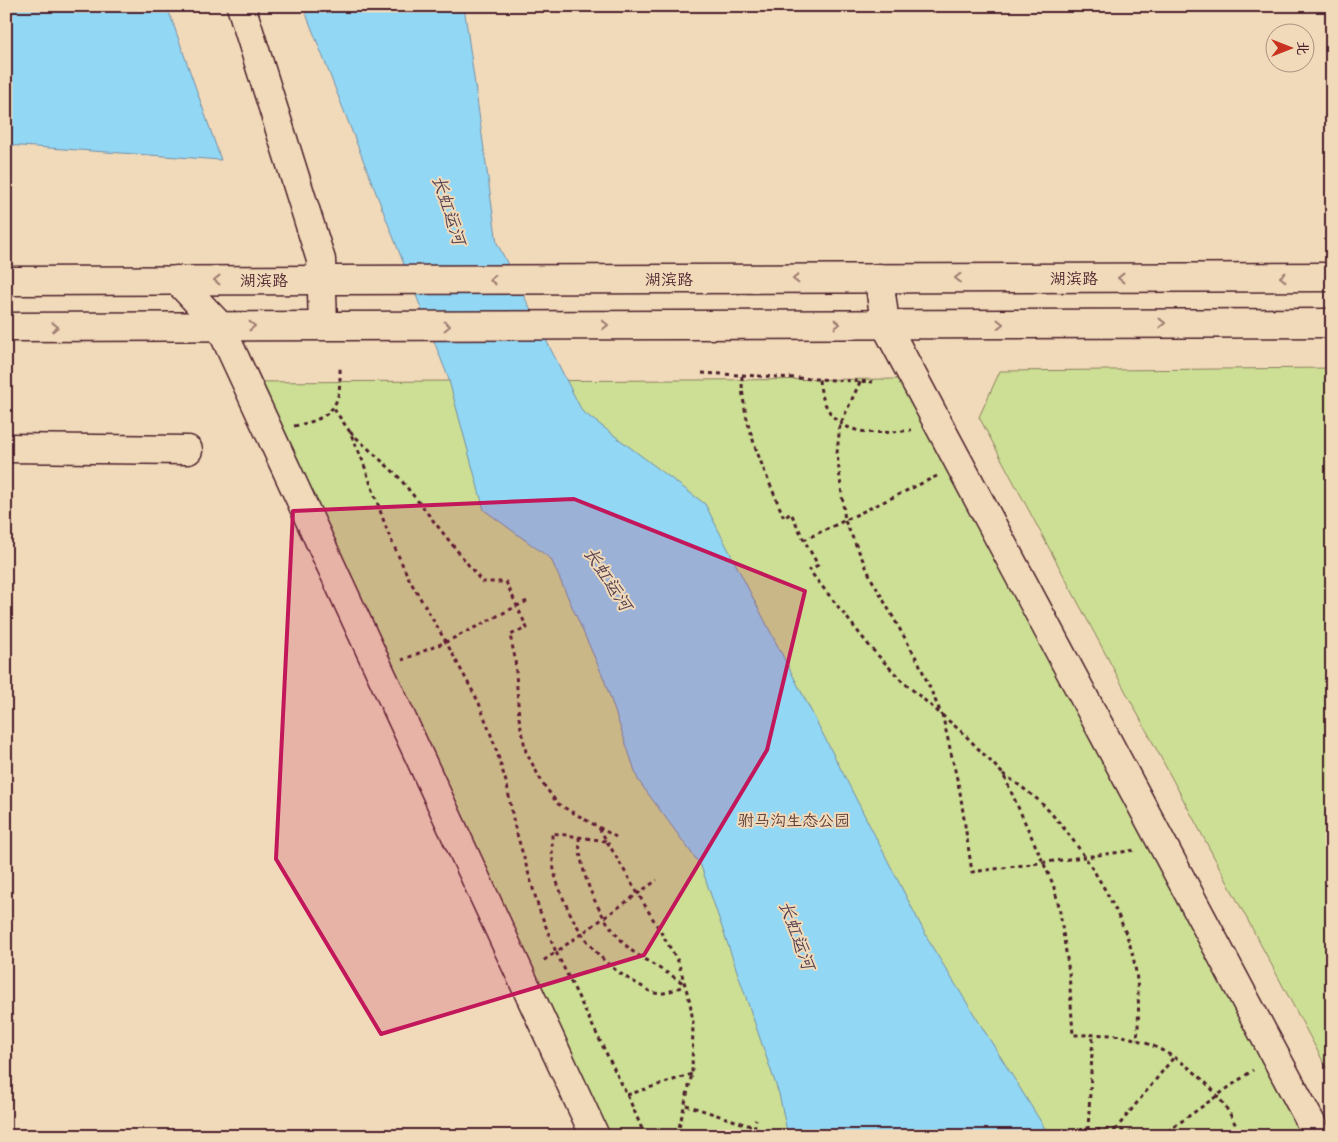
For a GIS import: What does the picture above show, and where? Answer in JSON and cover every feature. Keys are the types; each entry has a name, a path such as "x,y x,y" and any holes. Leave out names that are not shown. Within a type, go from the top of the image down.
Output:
{"main road":[{"path":"241,6 320,260 324,325"},
{"name":"湖滨路","path":"6,281 1332,277"},
{"path":"880,278 885,324 1318,1136"},
{"path":"177,280 220,326 595,1136"},
{"path":"6,327 1332,323"},
{"path":"6,448 188,450"}],"path":[{"path":"269,432 297,426 325,416 334,409 340,387 340,368"},
{"path":"702,373 873,382"},
{"path":"742,376 742,393 753,440 784,518 792,513 804,540 818,564 809,570 842,615 902,681 941,713 1003,774 1038,800 1084,857 1117,913 1129,942 1136,974 1138,997 1136,1040"},
{"path":"819,380 821,393 830,412 840,425 880,434 912,430"},
{"path":"860,382 840,425 837,454 845,521 872,580 919,663 941,713 960,792 972,872 1143,849"},
{"path":"334,409 350,432 362,459 391,541 409,580 479,703 507,785 514,824 539,910 556,952 627,1095 644,1136"},
{"path":"350,432 397,475 482,582 506,582 526,628 510,635 515,658 519,718 526,752 543,784 558,804 616,837"},
{"path":"804,540 942,473"},
{"path":"379,670 446,642 526,601"},
{"path":"1003,774 1043,862 1059,906 1069,972 1073,1035 1092,1035 1136,1040 1174,1057 1190,1069 1231,1113 1240,1136"},
{"path":"598,827 678,961 690,1002 693,1022 692,1074 677,1136"},
{"path":"607,841 552,833 553,864 557,882 581,934 596,954 612,969 655,993 672,991 681,987 683,982"},
{"path":"579,837 580,860 584,877 605,917 632,950 683,982"},
{"path":"521,976 657,880"},
{"path":"1088,1130 1092,1035"},
{"path":"1114,1130 1174,1057"},
{"path":"1162,1136 1260,1066"},
{"path":"627,1095 692,1074"},
{"path":"686,1105 754,1127"},
{"path":"753,1136 756,1119"},
{"path":"1065,1136 1097,1128 1132,1132 1140,1136"}],"highlighted area":[{"path":"574,499 805,591 767,750 644,955 381,1034 276,859 293,511"}],"green space":[{"path":"1332,368 1332,1078 979,417 1000,371"},
{"name":"驸马沟生态公园","path":"914,379 1317,1136 595,1136 245,382"}],"water":[{"path":"6,6 167,6 221,160 6,145"},
{"name":"长虹运河","path":"303,6 464,6 497,243 582,411 705,504 931,945 1046,1130 1041,1136 788,1136 779,1094 701,866 638,780 604,679 551,559 484,510 448,377"}]}
